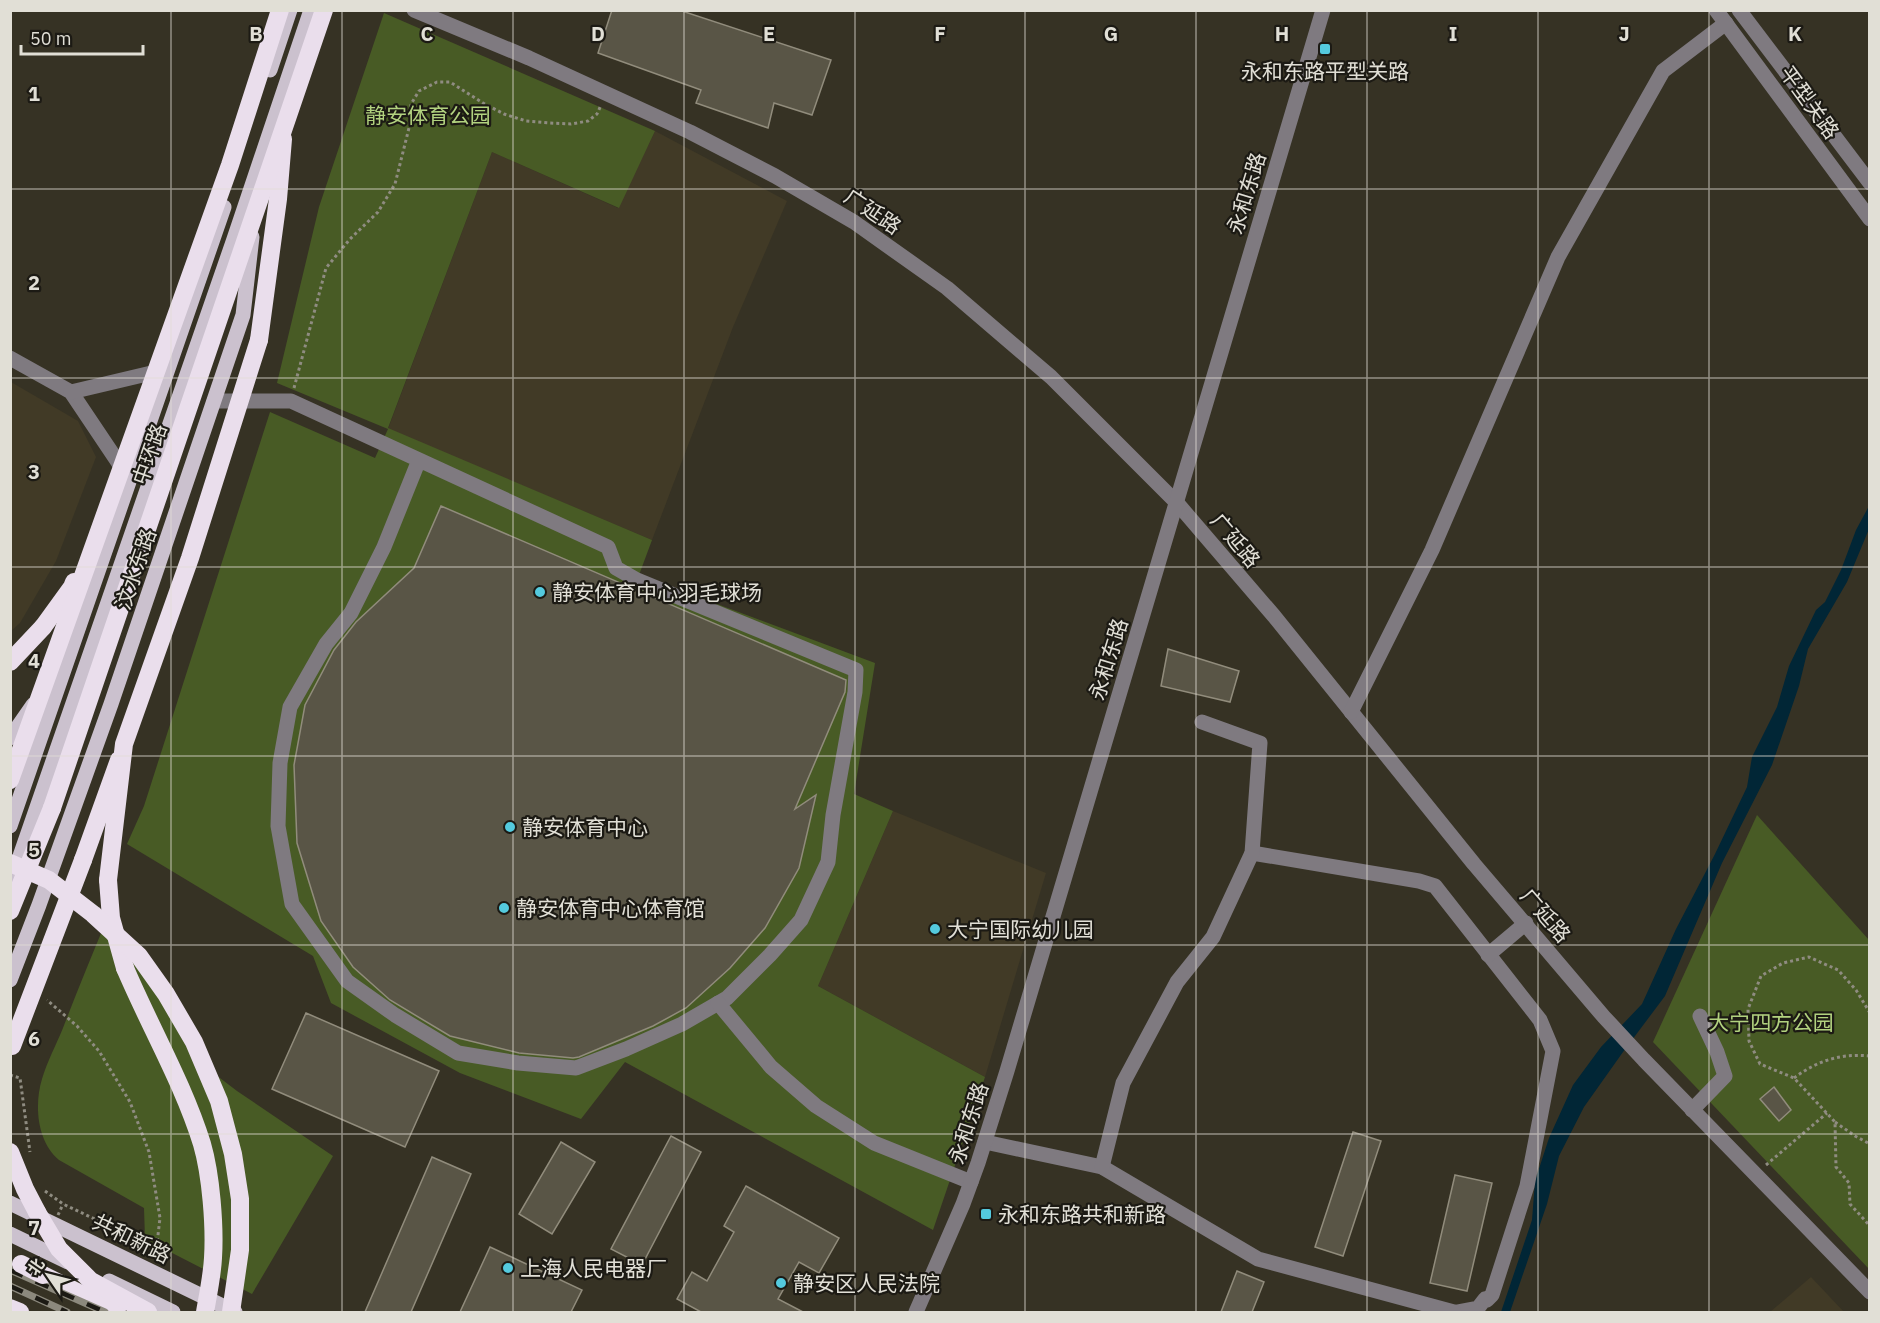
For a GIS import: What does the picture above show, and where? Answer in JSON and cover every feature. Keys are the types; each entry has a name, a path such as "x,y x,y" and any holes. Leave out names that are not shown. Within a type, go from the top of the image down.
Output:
{"highway":[{"name":"中环路","path":"10,780 230,165 280,10"},
{"name":"中环路","path":"10,911 52,808 324,10"},
{"path":"10,1059 12,1046 79,871 190,558 259,340 278,199 284,126"},
{"path":"10,662 43,627 72,587 204,223 230,165"},
{"path":"124,744 108,880 111,918 125,968 145,1015 184,1094 202,1146 212,1205 213,1235 213,1258 205,1312"},
{"path":"10,863 49,880 93,914 138,956 166,994 194,1042 219,1101 233,1154 240,1199 240,1250 233,1312"},
{"path":"10,1152 25,1189 59,1250 91,1281 148,1312"},
{"path":"10,1258 117,1312"},
{"path":"10,1308 21,1312"}],"main road":[{"name":"汶水东路","path":"10,826 204,268 290,10"},
{"name":"汶水东路","path":"10,885 311,10"},
{"name":"汶水东路","path":"10,980 111,704 243,315 260,161"},
{"name":"汶水东路","path":"10,738 73,645"},
{"name":"共和新路","path":"10,1203 233,1312"},
{"path":"10,1234 173,1312"}],"street":[{"name":"广延路","path":"414,10 530,58 690,132 775,176 854,222 947,288 1051,377 1177,503 1274,616 1474,864 1604,1017 1869,1292"},
{"name":"永和东路","path":"916,1312 971,1182 985,1142 1323,10"},
{"name":"平型关路","path":"1738,10 1869,183"},
{"path":"1351,712 1432,550 1558,257 1663,71 1721,17"},
{"name":"平型关路","path":"1721,17 1869,219"},
{"path":"10,358 71,392 130,479"},
{"path":"71,392 168,369"},
{"path":"214,401 291,401 608,547 616,568 637,580 856,670 855,692 833,815 828,862 801,920 727,998 673,1028 576,1068 518,1063 458,1053 395,1015 347,981 292,904 278,826 280,763 290,707 326,644 351,613 384,547 419,460"},
{"path":"1102,1167 1124,1083 1178,982 1213,937 1252,853 1260,743 1202,722"},
{"path":"985,1142 1102,1167 1258,1259 1456,1312 1478,1308 1485,1299 1487,1300 1492,1295 1527,1186 1553,1051 1540,1020 1435,886 1419,880 1252,853"},
{"path":"1488,955 1526,923"},
{"path":"718,1003 771,1066 816,1106 874,1143 971,1182"},
{"path":"1692,1110 1725,1076 1717,1052 1700,1016"}],"path":[{"path":"291,401 326,268 350,239 378,212 395,184 410,124 411,104 419,91 437,82 450,82 483,104 504,114 526,121 571,124 588,121 597,114 606,93"},
{"path":"1869,1013 1856,990 1838,970 1809,957 1783,963 1761,976 1748,1009 1749,1041 1760,1064 1794,1078 1835,1122 1869,1144"},
{"path":"41,994 77,1026 99,1051 130,1102 148,1152 160,1218 156,1252 63,1203 46,1192 42,1186"},
{"path":"1794,1078 1812,1065 1837,1057 1869,1056"},
{"path":"10,1075 20,1078 31,1162"},
{"path":"1755,1174 1827,1113"},
{"path":"1835,1122 1836,1167 1849,1183 1850,1204 1869,1226"}],"shaded area":[{"path":"655,131 787,201 733,327 652,540 388,429 492,152 618,208"},
{"path":"11,382 78,421 96,457 56,561 20,623 11,631"},
{"name":"大宁国际幼儿园","path":"893,811 1046,873 985,1077 818,986"},
{"path":"1811,1277 1844,1312 1770,1312"}],"green space":[{"name":"静安体育中心","path":"384,13 655,131 619,208 492,152 388,428 652,540 639,575 875,663 854,794 893,811 818,986 985,1077 933,1230 625,1062 581,1119 460,1073 331,1003 313,956 127,844 144,806 270,412 375,458 388,429 277,383 319,207"},
{"name":"大宁四方公园","path":"1757,815 1869,940 1869,1269 1653,1042"},
{"path":"104,926 162,998 199,1062 237,1091 333,1156 252,1294 145,1239 144,1208 59,1160 46,1143 38,1111 42,1079"}],"water":[{"path":"1869,506 1869,529 1847,582 1808,649 1799,686 1772,765 1722,863 1665,996 1584,1107 1559,1156 1547,1204 1510,1312 1501,1312 1532,1220 1535,1181 1549,1138 1573,1085 1601,1047 1642,1004 1676,929 1747,787 1752,757 1777,707 1789,666 1816,610 1825,602 1841,570 1856,530"}],"building":[{"path":"612,10 679,10 831,60 812,115 774,103 768,128 696,103 701,90 598,53"},
{"path":"441,506 846,680 845,692 795,809 816,795 799,868 765,928 730,968 686,1008 653,1026 579,1057 519,1053 450,1036 390,1000 353,967 321,921 297,843 294,765 305,705 334,650 356,622 414,568"},
{"path":"1168,649 1239,671 1230,702 1161,686"},
{"path":"306,1013 439,1071 405,1147 272,1089"},
{"path":"1774,1087 1791,1110 1779,1121 1760,1099"},
{"path":"1353,1132 1381,1141 1343,1256 1315,1247"},
{"path":"671,1136 701,1152 642,1265 611,1249"},
{"path":"561,1142 595,1162 552,1234 519,1214"},
{"path":"432,1157 471,1174 411,1312 365,1312"},
{"path":"1455,1175 1492,1183 1467,1291 1430,1283"},
{"path":"746,1186 839,1238 819,1273 799,1262 778,1299 803,1312 701,1312 677,1299 692,1272 707,1281 734,1232 724,1226"},
{"name":"上海人民电器厂","path":"490,1247 582,1290 571,1312 460,1312"},
{"path":"1237,1271 1264,1282 1252,1312 1221,1312"}],"railway":[{"path":"10,1270 105,1312"},
{"path":"10,1286 67,1312"}],"place":[{"name":"永和东路平型关路","path":"1325,49"},
{"name":"静安体育中心羽毛球场","path":"540,592"},
{"name":"静安体育中心","path":"510,827"},
{"name":"静安体育中心体育馆","path":"504,908"},
{"name":"大宁国际幼儿园","path":"935,929"},
{"name":"永和东路共和新路","path":"986,1214"},
{"name":"上海人民电器厂","path":"508,1268"},
{"name":"静安区人民法院","path":"781,1283"}],"park label":[{"name":"静安体育公园","path":"428,115"}]}
